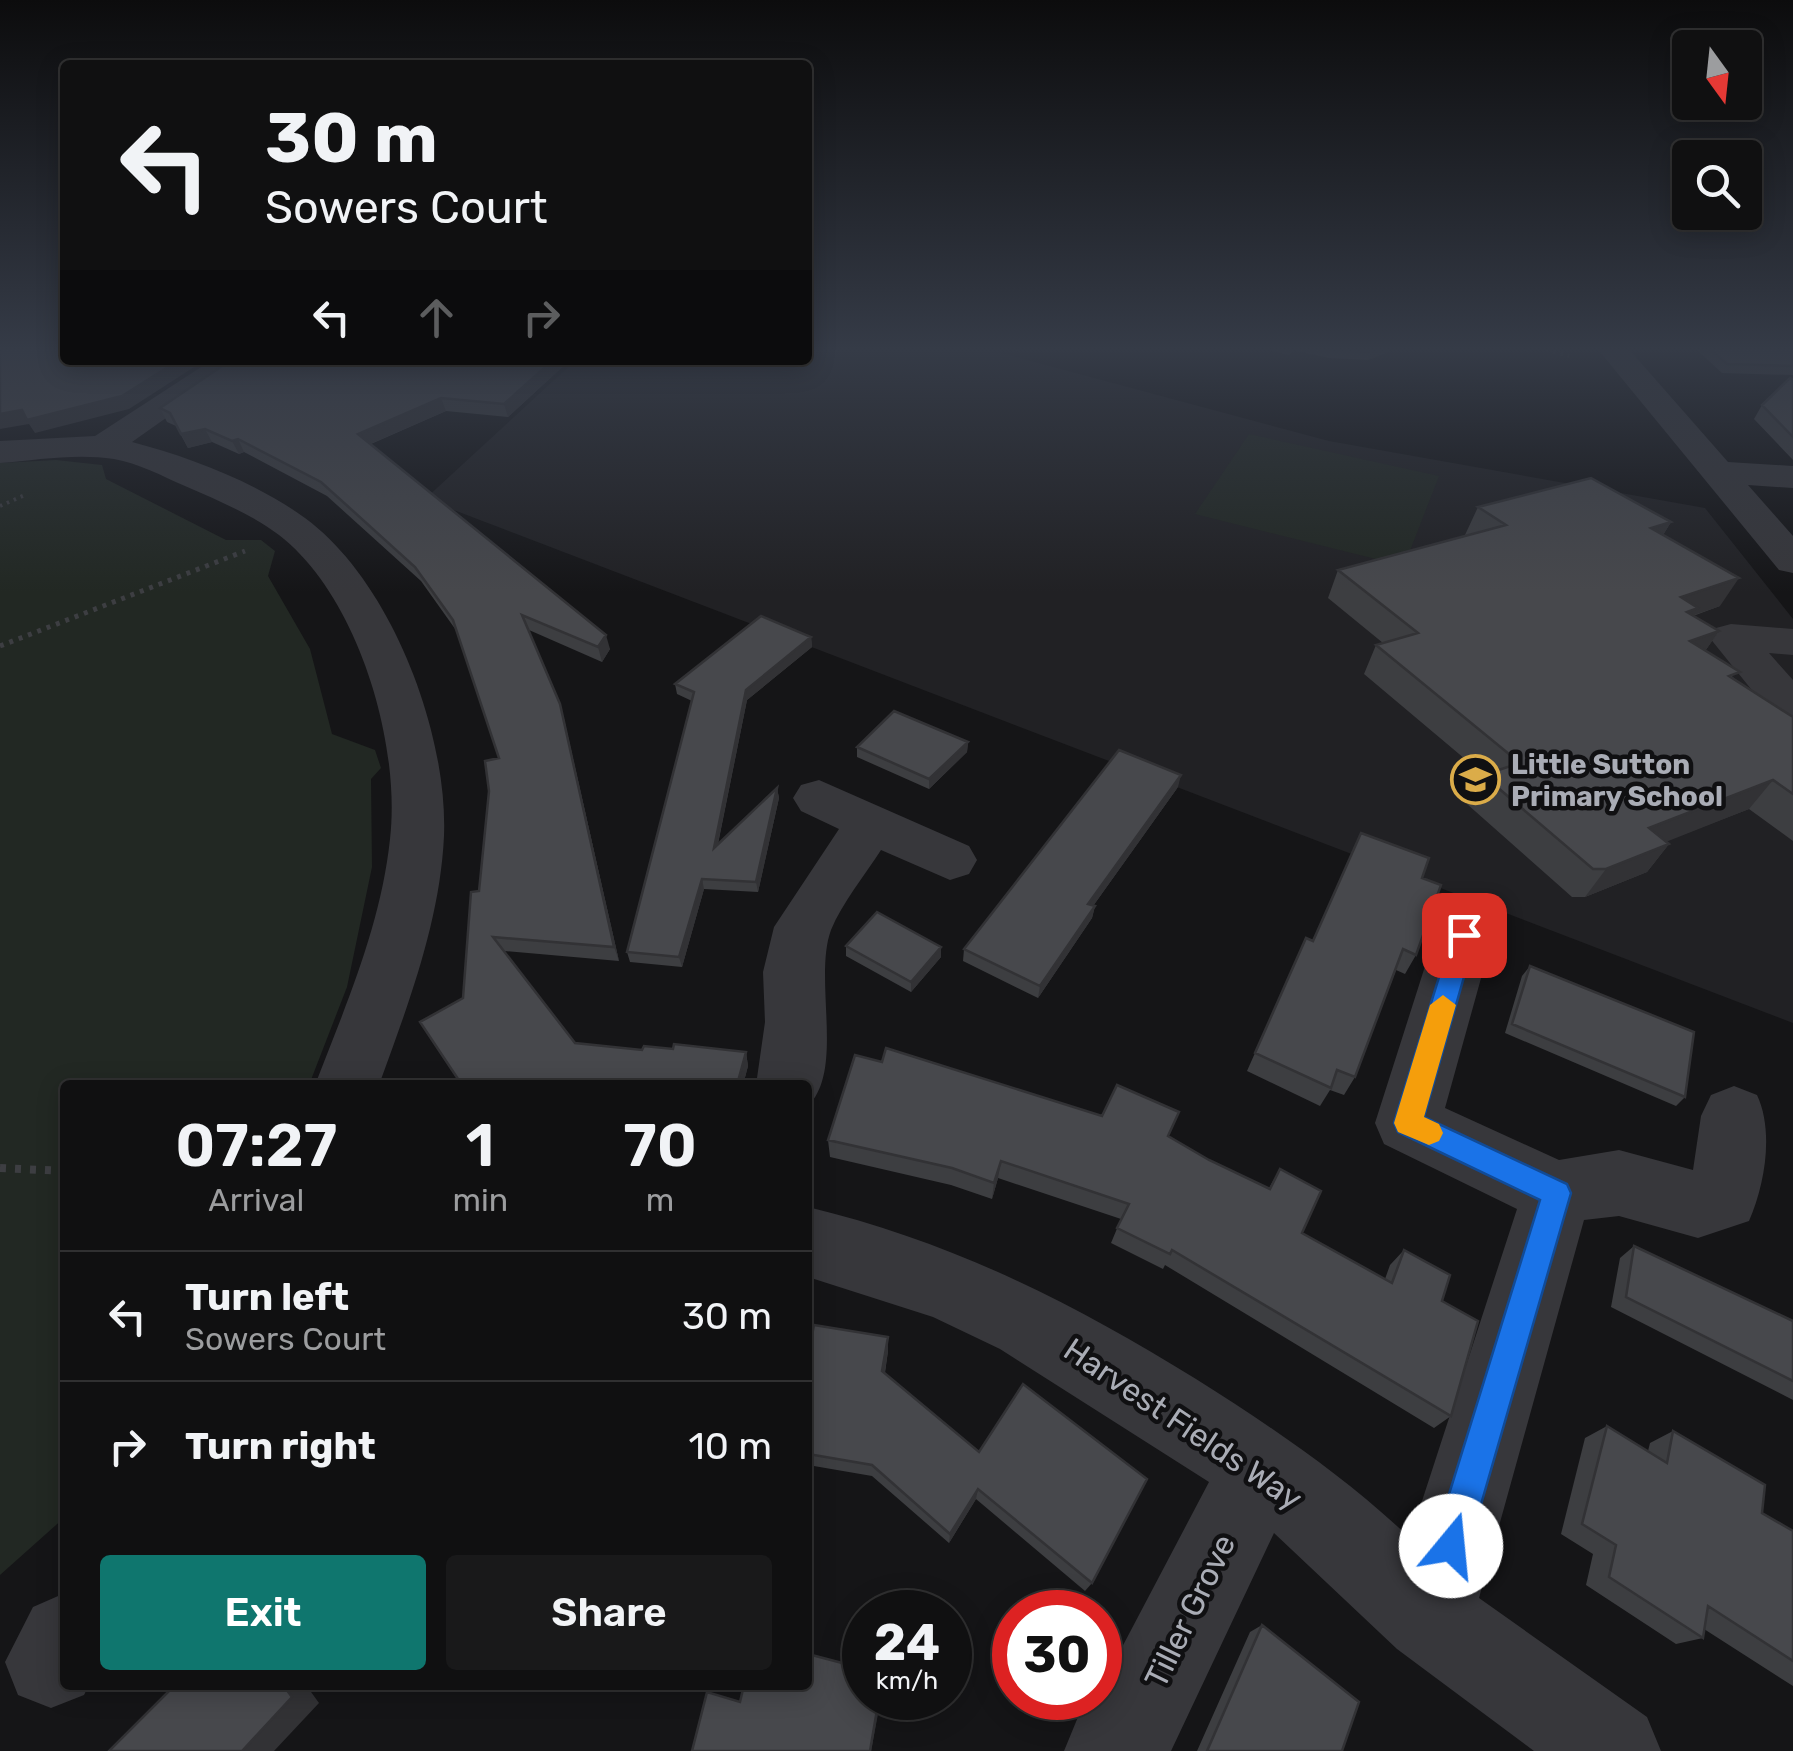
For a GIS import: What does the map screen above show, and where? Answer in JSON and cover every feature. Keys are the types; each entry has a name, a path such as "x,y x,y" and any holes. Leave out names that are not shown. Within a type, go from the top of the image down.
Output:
{"street":[{"path":"102,446 128,429"},
{"path":"1681,429 1793,562"},
{"path":"0,452 102,446 168,466 245,498 298,530 360,610 411,733 418,800 410,890 384,986 349,1080"},
{"path":"1718,472 1793,477"},
{"path":"1793,642 1732,637 1793,709"},
{"path":"818,798 950,860"},
{"path":"789,1080 796,1022 793,972 804,927 871,822"},
{"path":"1464,935 1408,1123 1557,1193 1618,1183 1696,1205 1710,1205 1724,1197 1734,1116"},
{"path":"1430,1617 1557,1193"},
{"name":"Harvest Fields Way","path":"812,1243 944,1283 1027,1322 1261,1468 1351,1542 1430,1617 1613,1751"},
{"name":"Tiller Grove","path":"1112,1751 1140,1714 1261,1468"}],"path":[{"path":"0,646 298,530"},
{"path":"0,1168 60,1171"}],"shaded area":[{"name":"Little Sutton Primary School","path":"501,429 1283,429 1329,441 1705,508 1793,619 1793,1023 425,499"},
{"path":"1249,434 1439,476 1404,566 1195,514"},
{"path":"56,460 102,465 106,479 226,540 261,540 275,551 268,576 310,649 332,734 375,750 381,768 371,779 372,867 347,987 311,1080 60,1080 60,1521 0,1575 0,463"}],"building":[{"path":"178,429 370,429 358,434 606,635 598,647 522,615 560,704 614,947 493,937 575,1043 642,1050 644,1046 673,1049 674,1044 746,1052 738,1080 459,1080 420,1022 463,998 471,892 479,891 489,791 485,761 499,758 453,620 415,567 321,482 238,439 232,441 205,429 181,434"},
{"path":"1591,478 1671,522 1651,528 1739,578 1681,597 1698,608 1687,612 1719,631 1690,641 1740,672 1729,676 1793,717 1793,794 1773,780 1649,828 1669,844 1606,869 1593,869 1483,775 1520,763 1376,645 1418,633 1338,570 1506,525 1478,507"},
{"path":"761,616 811,637 746,690 714,848 777,788 756,882 702,879 679,957 627,952 694,692 675,684"},
{"path":"894,711 968,742 929,779 857,747"},
{"path":"1119,750 1181,775 1088,904 1095,906 1040,986 964,949"},
{"path":"1361,833 1429,858 1422,878 1441,885 1416,955 1403,949 1355,1077 1337,1070 1331,1088 1255,1053 1306,938 1313,941"},
{"path":"877,912 941,947 911,982 846,946"},
{"path":"1530,966 1694,1032 1685,1097 1512,1024"},
{"path":"886,1048 1102,1116 1117,1085 1179,1112 1168,1136 1209,1160 1270,1189 1280,1169 1321,1191 1302,1233 1392,1283 1404,1250 1450,1275 1442,1301 1478,1321 1451,1416 1172,1250 1170,1254 1117,1228 1129,1204 1001,1161 994,1183 952,1168 828,1140 855,1055 882,1062"},
{"path":"1634,1246 1793,1321 1793,1381 1626,1297"},
{"path":"814,1325 888,1337 882,1371 979,1452 1023,1384 1147,1479 1092,1583 978,1489 950,1534 872,1465 812,1455"},
{"path":"1607,1426 1667,1463 1673,1431 1765,1485 1762,1513 1793,1531 1793,1661 1708,1606 1703,1638 1609,1577 1616,1545 1582,1524"},
{"path":"1262,1625 1359,1702 1342,1751 1207,1751"},
{"path":"812,1655 842,1663 842,1720 875,1720 870,1751 692,1751 707,1692 740,1702 743,1690 812,1690"},
{"path":"170,1690 287,1690 292,1697 242,1751 109,1751"}],"slow traffic":[{"path":"1429,1133 1408,1123 1443,1005"}],"place":[{"name":"Little Sutton Primary School","path":"1476,780"}],"route":[{"path":"1451,1546 1557,1193 1408,1123 1464,935"}]}
